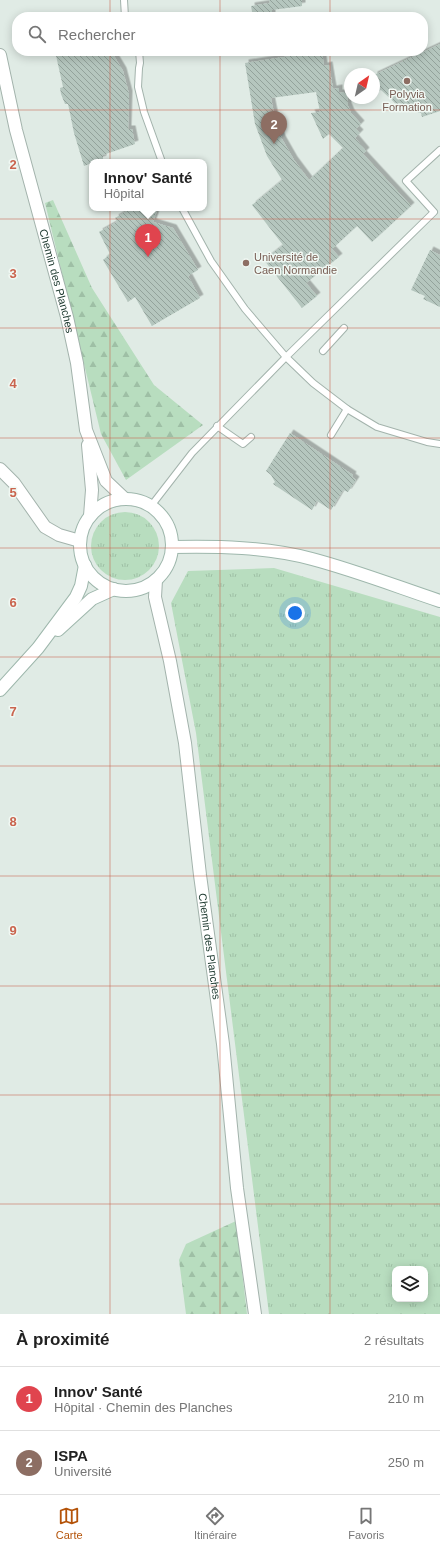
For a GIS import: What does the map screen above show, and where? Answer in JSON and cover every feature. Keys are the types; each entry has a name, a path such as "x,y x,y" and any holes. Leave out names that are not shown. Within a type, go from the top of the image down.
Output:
{"street":[{"name":"Chemin des Planches","path":"0,55 16,130 67,317 77,363 86,430 106,481 125,499"},
{"path":"86,430 92,490 90,516"},
{"path":"0,469 14,483 45,527 59,535 80,541"},
{"path":"125,499 143,502 151,506 161,514 171,535 172,547 170,560 164,571 156,580 145,587 130,591 114,589 100,582 89,572 81,553 80,541 85,524 90,516 100,507 112,501 125,499"},
{"path":"172,547 262,550 312,559 440,601"},
{"path":"0,690 38,648 76,597 81,586 85,565"},
{"name":"Chemin des Planches","path":"156,580 155,597 170,661 185,743 200,875 223,1044 237,1188 255,1314"},
{"path":"38,648 92,599 114,589"}],"lane":[{"path":"124,0 125,12"},
{"path":"139,56 138,87 144,112 161,159"},
{"path":"151,506 192,452 217,426 434,212 406,181 440,150"},
{"path":"184,211 211,260 245,310 286,357 313,383 347,410 377,427 427,442 440,444"},
{"path":"323,351 344,328"},
{"path":"331,435 347,410"},
{"path":"217,426 243,444 251,437"}],"green space":[{"path":"53,200 92,288 154,385 203,425 126,480 101,434 45,203"},
{"path":"118,512 132,512 144,518 153,527 159,539 157,559 149,570 138,578 132,580 118,580 112,578 101,570 93,559 91,553 91,539 93,533 101,522 112,514"},
{"path":"274,568 440,617 440,1314 269,1314 196,733 171,603 188,571"},
{"path":"236,1221 247,1314 186,1314 179,1260 186,1244"}],"building":[{"path":"269,0 302,0 302,6 272,10 272,12 252,12 251,6 270,3"},
{"name":"Polyvia Formation","path":"440,44 440,111 422,117 421,113 410,111 397,105 380,90 380,72 414,56 428,56 428,50"},
{"path":"56,56 114,56 123,71 129,94 128,129 132,129 135,144 103,155 103,159 89,159 89,164 84,166 74,133 68,104 65,104 61,94 60,88 63,87"},
{"path":"290,56 323,56 324,66 329,65 333,89 339,88 339,93 344,92 344,104 348,104 351,113 361,124 356,129 360,133 355,138 366,151 363,154 411,206 372,242 357,226 332,249 339,257 306,283 317,296 302,308 264,260 283,245 252,205 282,180 267,156 255,124 245,63","holes":["316,92 320,112 311,113 323,139 329,134 343,148 309,180 294,160 282,139 275,118 271,98"]},
{"path":"127,211 157,211 153,222 173,228 198,270 188,276 200,298 152,326 135,297 128,302 103,260 110,254 99,232 117,222 115,218"},
{"path":"430,250 440,255 440,307 423,299 425,296 411,290"},
{"path":"290,433 353,475 352,477 356,480 348,492 343,490 331,510 317,501 312,510 273,484 275,482 271,475 266,471"}],"place":[{"name":"Polyvia Formation","path":"407,81"},
{"name":"ISPA","path":"274,144"},
{"name":"Innov' Santé","path":"148,257"},
{"name":"Université de Caen Normandie","path":"246,263"}]}
